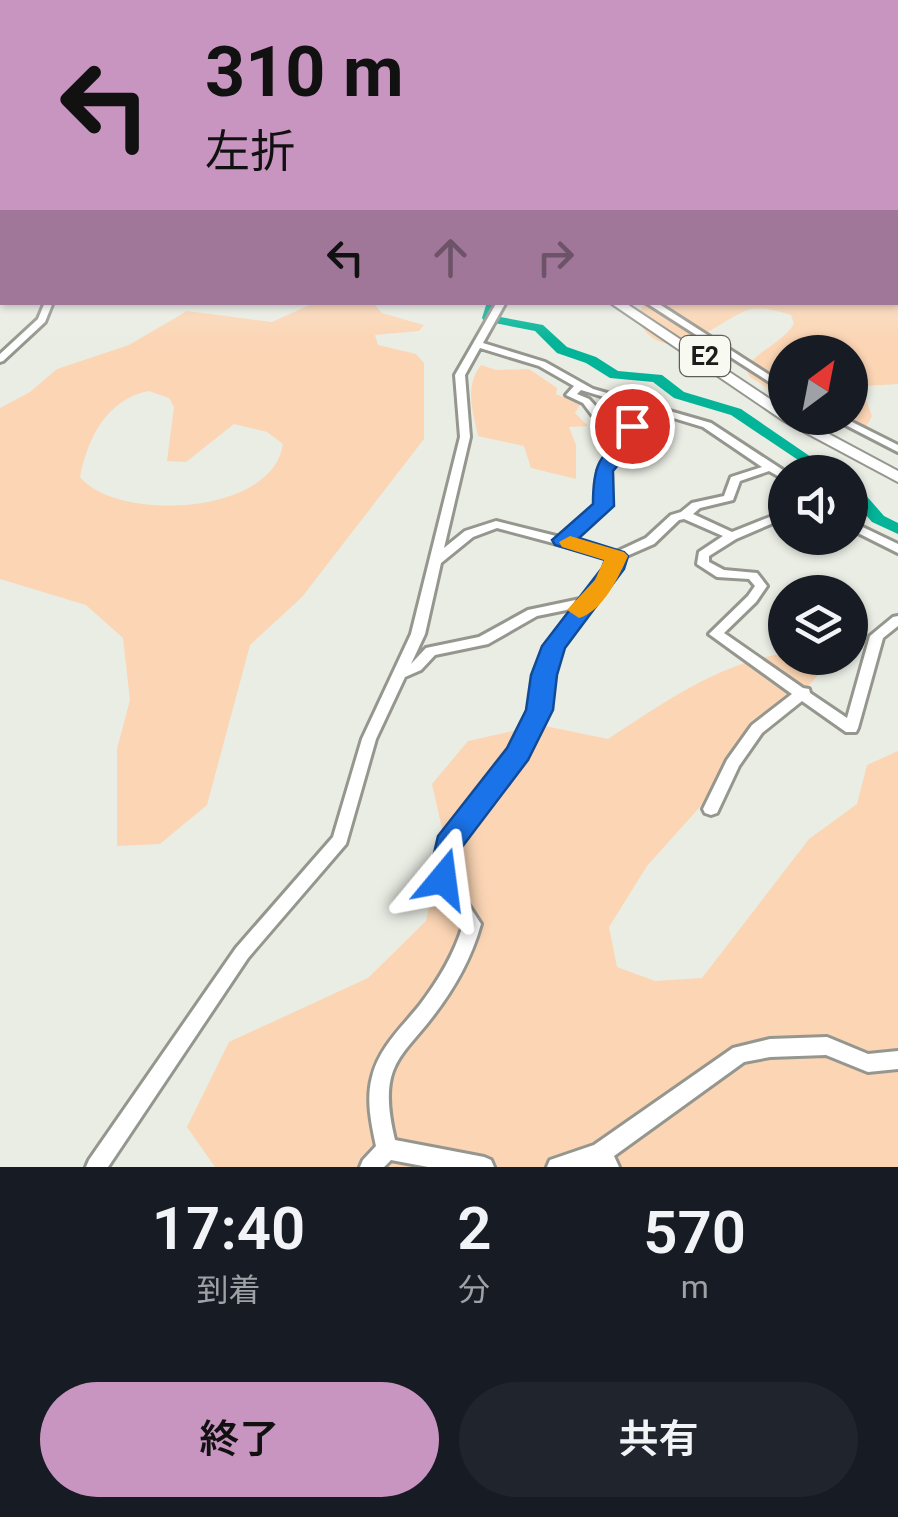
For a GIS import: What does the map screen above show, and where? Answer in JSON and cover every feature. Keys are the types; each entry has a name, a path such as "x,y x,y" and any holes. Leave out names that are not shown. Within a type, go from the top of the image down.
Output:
{"highway":[{"name":"E2","path":"620,305 768,403"},
{"name":"E2","path":"632,305 768,395"},
{"name":"E2","path":"822,435 898,477"},
{"path":"836,435 898,468"}],"street":[{"path":"0,360 42,320 48,305"},
{"path":"96,1167 242,953 340,840 369,739 418,634 464,438 460,375 500,305"},
{"path":"654,305 768,378"},
{"path":"478,344 534,361 581,386 707,425 768,464"},
{"path":"563,540 603,506 603,471 637,428 596,413 586,402 571,396 581,386"},
{"path":"868,434 898,449"},
{"path":"387,1149 380,1106 382,1075 391,1055 442,987 461,955 472,924 443,879 448,844 518,753 540,710 544,675 554,646 584,602 605,582 616,556 650,540 675,517 700,504 729,498 735,479 768,468"},
{"path":"685,515 732,536"},
{"path":"768,521 709,549 701,561 721,574 754,576 761,586 757,595 728,616 716,634 851,728 877,636 898,620"},
{"path":"434,563 470,534 496,524 616,556"},
{"path":"868,533 898,549"},
{"path":"402,673 416,667 431,651 483,641 533,613 584,602"},
{"path":"711,810 732,764 756,729 804,692"},
{"path":"557,1167 604,1160 740,1054 770,1048 827,1046 868,1063 898,1060"},
{"path":"370,1167 387,1149"},
{"path":"387,1149 484,1167"}],"shaded area":[{"path":"310,305 375,305 382,313 424,325 419,331 375,335 378,345 416,354 424,363 424,439 302,597 250,645 207,805 160,844 117,846 117,749 130,700 123,638 86,605 0,579 0,408 30,392 57,369 129,345 187,311 272,322","holes":["149,391 169,398 174,407 167,461 186,462 234,424 267,432 283,444 273,468 252,486 224,498 191,504 126,501 99,491 80,477 94,434 122,402"]},
{"path":"643,305 898,305 898,384 868,386 868,335 785,335 794,324 791,315 768,309 750,309 704,334 675,344 661,342 637,319"},
{"path":"768,348 768,388 750,377 746,369"},
{"path":"481,365 496,370 529,369 557,388 556,394 580,405 575,413 588,426 569,427 576,445 576,479 531,468 524,446 478,436 471,391"},
{"path":"768,656 768,675 818,675 647,866 609,927 617,967 655,981 702,978 809,839 857,804 867,765 898,751 898,1167 215,1167 187,1127 229,1042 368,978 426,921 444,837 432,784 468,741 540,725 608,739 714,676"}],"waterway":[{"path":"492,305 488,318 539,328 562,350 591,360 615,375 657,378 679,395 736,412 800,455"},
{"path":"868,508 878,519 898,529"}],"slow traffic":[{"path":"570,542 616,556 605,582 579,610"}],"route":[{"path":"443,879 448,844 518,753 540,710 544,675 554,646 613,569 616,556 563,540 603,506 603,471 636,432 637,428 632,426"}]}
